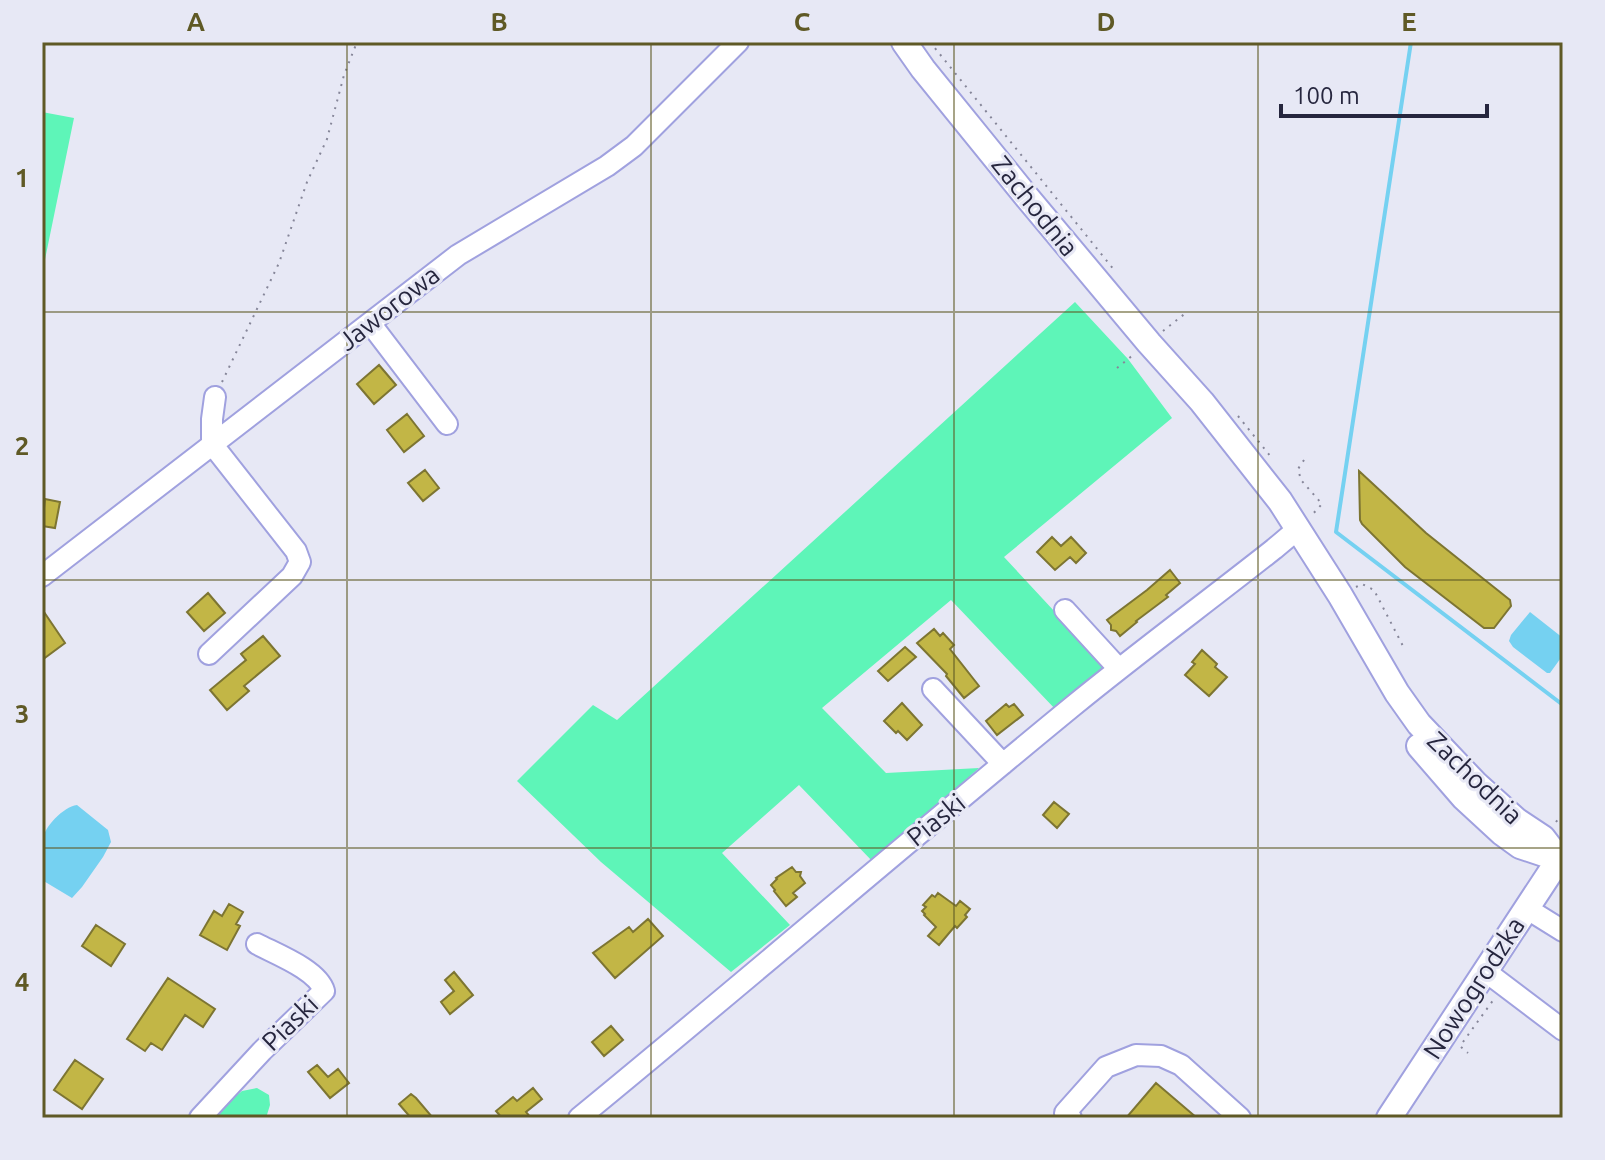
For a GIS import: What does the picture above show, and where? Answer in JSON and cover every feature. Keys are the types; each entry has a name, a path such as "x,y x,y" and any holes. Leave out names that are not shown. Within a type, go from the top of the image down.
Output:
{"main road":[{"name":"Zachodnia","path":"896,42 923,69"},
{"name":"Zachodnia","path":"904,42 1149,343 1191,412 1293,532 1340,595 1397,693 1419,724 1476,784 1516,820 1543,834 1561,856"},
{"name":"Zachodnia","path":"1293,532 1367,672 1394,715 1424,753 1464,798 1543,834"},
{"path":"1528,905 1530,873 1527,858 1543,834"},
{"name":"Nowogrodzka","path":"1389,1118 1561,856"}],"street":[{"name":"Jaworowa","path":"42,576 458,255 625,153 738,42"},
{"path":"370,323 447,424"},
{"path":"209,654 292,576 300,562 296,551 212,444 215,397"},
{"name":"Piaski","path":"579,1118 1003,764 1293,532"},
{"path":"1065,610 1119,669"},
{"path":"933,689 1003,764"},
{"path":"1528,905 1563,931"},
{"name":"Piaski","path":"200,1118 262,1051 324,991 321,982 308,972 257,944"},
{"path":"1485,971 1563,1030"},
{"path":"1071,1118 1065,1113 1106,1067 1136,1055 1161,1056 1181,1065 1240,1118"}],"path":[{"path":"215,397 279,263 307,182 327,139 344,75 357,42"},
{"path":"930,42 1115,271"},
{"path":"1231,407 1271,455 1272,461"},
{"path":"1293,532 1322,504 1301,480 1298,469 1304,460"},
{"path":"1340,595 1362,584 1374,590 1403,646"},
{"path":"1543,834 1563,813"}],"green space":[{"path":"42,112 74,118 42,274"},
{"path":"1075,302 1128,359 1172,418 1004,557 1107,668 1057,711 951,600 822,708 886,773 979,768 873,862 799,785 722,853 790,925 731,972 601,862 517,781 593,705 617,720"},
{"path":"257,1088 269,1095 266,1118 210,1118 242,1091"}],"water":[{"path":"1530,612 1563,638 1563,655 1550,673 1509,641"},
{"path":"77,805 108,830 111,842 72,898 42,880 41,850 50,824 60,814"}],"building":[{"path":"379,365 396,385 374,404 357,384"},
{"path":"407,414 424,436 404,452 387,430"},
{"path":"425,470 439,488 423,501 408,483"},
{"path":"1359,471 1426,533 1510,600 1511,606 1494,628 1484,628 1405,567 1362,524"},
{"path":"45,499 60,502 55,528 42,526"},
{"path":"1052,537 1061,546 1071,537 1086,553 1076,563 1070,557 1055,570 1037,552"},
{"path":"1170,570 1180,583 1166,595 1168,597 1120,636 1111,630 1107,620"},
{"path":"208,593 225,613 204,631 187,612"},
{"path":"42,609 65,643 42,660"},
{"path":"934,629 940,636 943,633 954,645 950,649 979,686 964,698 947,674 917,643"},
{"path":"263,636 280,656 244,686 249,691 227,710 210,690 246,660 241,654"},
{"path":"905,647 916,657 888,681 878,671"},
{"path":"1202,650 1227,677 1209,696 1185,675"},
{"path":"902,703 922,725 907,740 884,721"},
{"path":"1006,704 1009,707 1014,704 1023,715 997,735 986,721"},
{"path":"1054,802 1069,814 1057,828 1043,815"},
{"path":"792,867 796,872 801,872 805,883 793,893 797,897 786,906 771,885"},
{"path":"938,893 956,906 960,901 970,909 965,915 967,917 939,945 928,936 936,927 922,911 926,907 923,905"},
{"path":"229,904 243,912 236,924 240,926 227,950 200,935 214,911 222,916"},
{"path":"648,919 663,936 615,978 593,953 629,927 633,932"},
{"path":"96,925 125,944 111,966 82,946"},
{"path":"454,972 473,995 450,1014 441,1002 454,991 445,980"},
{"path":"168,978 215,1009 203,1027 185,1015 162,1050 151,1043 145,1051 127,1039"},
{"path":"611,1026 623,1040 604,1056 592,1042"},
{"path":"75,1060 103,1079 82,1109 54,1090"},
{"path":"317,1065 328,1077 338,1069 349,1083 330,1098 308,1072"},
{"path":"1156,1083 1197,1118 1126,1118"},
{"path":"533,1088 542,1099 526,1112 531,1118 502,1118 496,1111 513,1097 517,1101"},
{"path":"411,1094 433,1118 411,1118 399,1104"}],"waterway":[{"path":"1411,42 1336,532 1563,705"}]}
